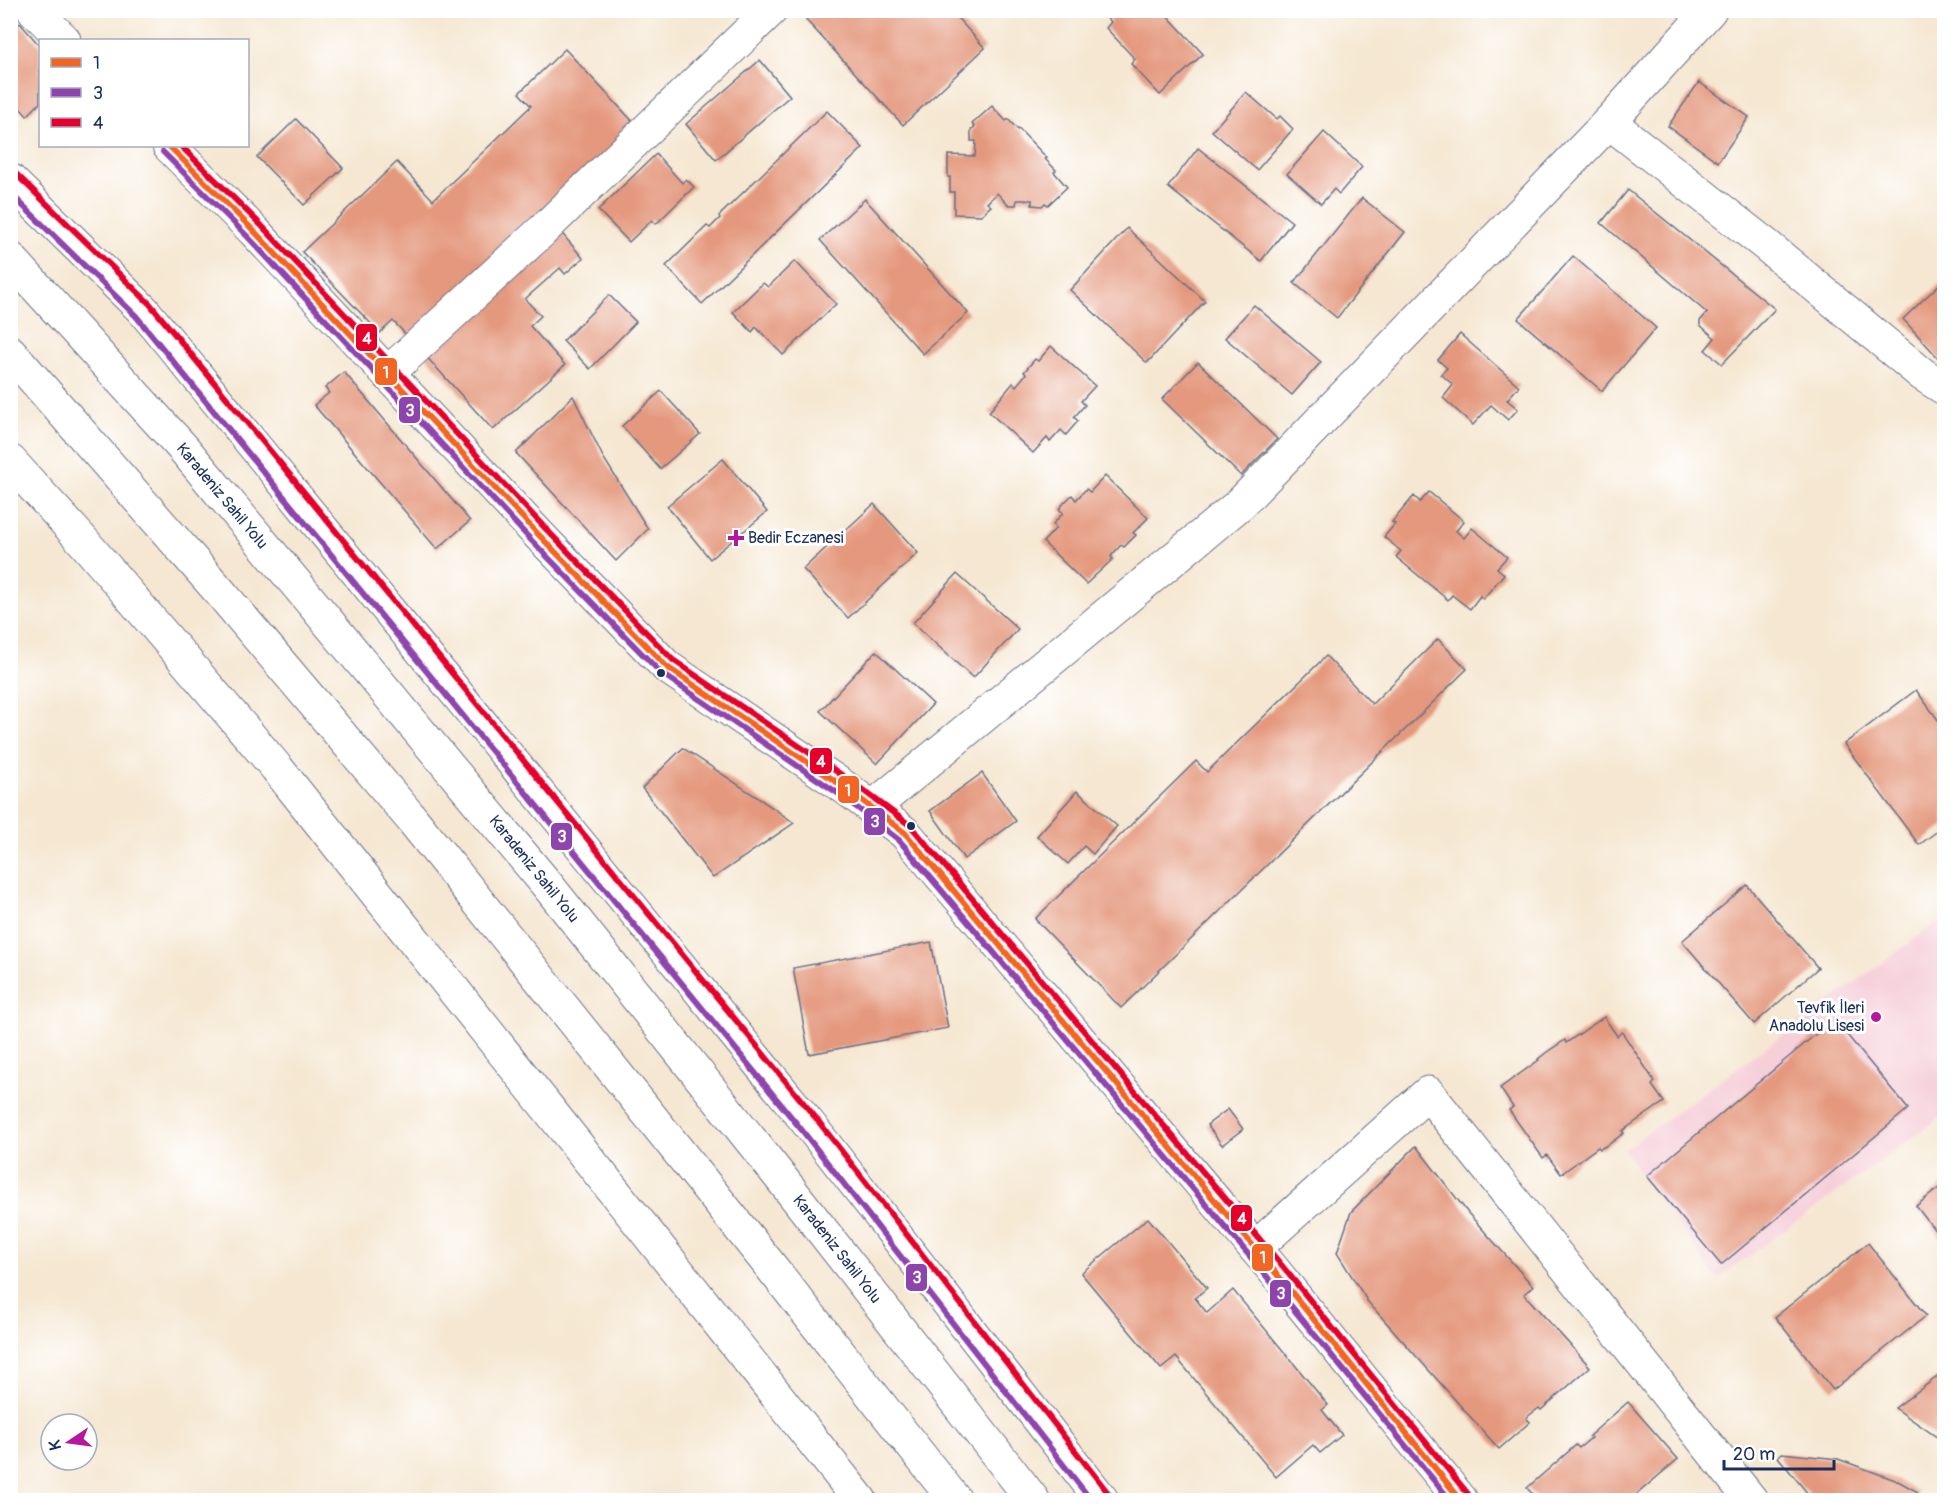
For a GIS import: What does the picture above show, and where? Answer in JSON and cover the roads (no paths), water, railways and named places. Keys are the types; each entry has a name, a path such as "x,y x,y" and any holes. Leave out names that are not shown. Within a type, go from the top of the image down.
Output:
{"main road":[{"path":"34,10 63,39"},
{"path":"388,373 542,231 771,10"},
{"path":"872,808 1240,504 1609,122 1710,10"},
{"path":"1609,122 1766,245 1922,374 1944,388"},
{"path":"170,147 254,231 538,534 667,667 847,789 905,833 1255,1248 1461,1500"},
{"path":"10,180 143,310 808,1123 1102,1500"},
{"name":"Karadeniz Sahil Yolu","path":"10,258 183,448 549,886 1033,1500"},
{"path":"10,352 220,592 411,818 955,1500"},
{"path":"10,461 84,542 276,767 860,1500"},
{"path":"1255,1248 1428,1093 1751,1500"}],"place":[{"name":"Bedir Eczanesi","path":"736,538"},
{"name":"Tevfik İleri Anadolu Lisesi","path":"1876,1017"}]}
